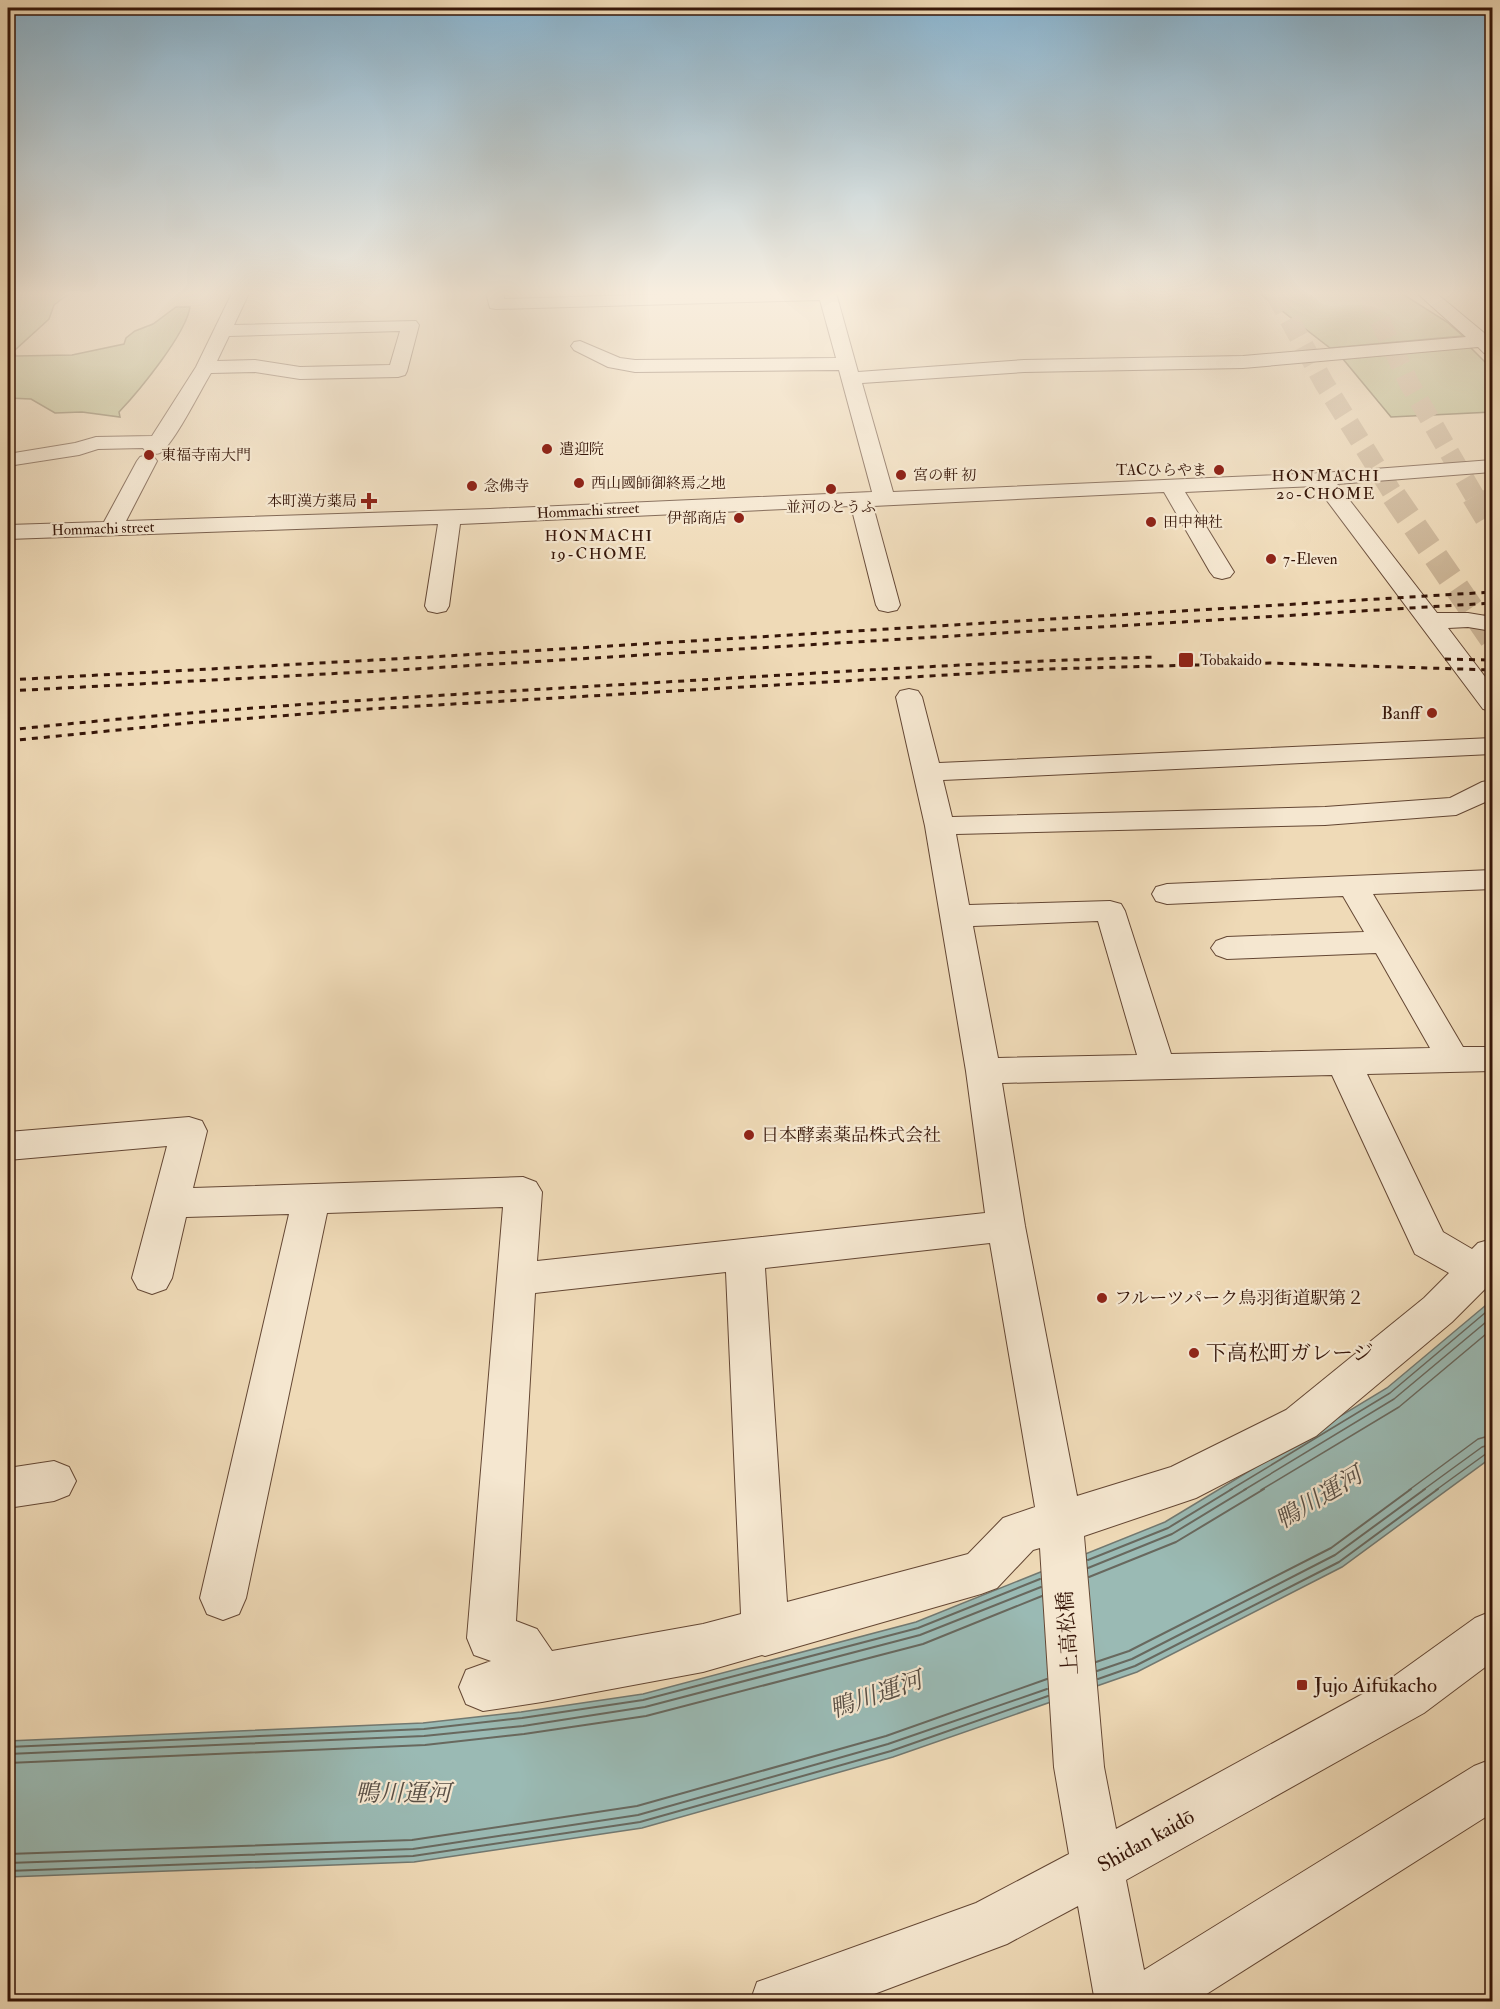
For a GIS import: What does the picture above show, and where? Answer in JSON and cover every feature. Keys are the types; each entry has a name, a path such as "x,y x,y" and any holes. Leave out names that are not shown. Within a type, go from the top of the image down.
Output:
{"street":[{"path":"111,529 152,450 167,430 192,387"},
{"path":"853,387 884,497"},
{"path":"8,460 79,449 96,443 152,450"},
{"path":"72,474 79,456 79,449"},
{"name":"Hommachi street","path":"8,532 450,517 1322,479 1492,466"},
{"path":"1322,479 1492,703"},
{"path":"1170,484 1222,572"},
{"path":"860,499 888,605"},
{"path":"437,606 450,517"},
{"path":"1429,621 1468,620 1492,624"},
{"name":"上高松橋","path":"909,697 929,772 940,826 983,1071 1006,1226 1061,1532 1079,1767 1123,2001"},
{"path":"929,772 1492,746"},
{"path":"940,826 1325,816 1456,806 1492,788"},
{"path":"1167,894 1492,879"},
{"path":"1353,886 1454,1061"},
{"path":"955,916 1110,911 1158,1067"},
{"path":"1227,948 1386,942"},
{"path":"983,1071 1492,1059"},
{"path":"483,1687 703,1648 765,1633 981,1572 1019,1533 1061,1532 1181,1484 1301,1423 1438,1310 1485,1263 1429,1243 1344,1063"},
{"path":"8,1146 189,1131 152,1278"},
{"path":"170,1203 523,1192 491,1638 520,1646 542,1678"},
{"path":"223,1598 311,1199"},
{"path":"516,1279 1006,1226"},
{"path":"745,1255 765,1633"},
{"path":"8,1488 54,1481"},
{"name":"Shidan kaidō","path":"777,2001 988,1925 1097,1868 1407,1696 1492,1634"},
{"path":"1143,2001 1492,1784"}],"green space":[{"path":"8,387 141,387 119,412 120,417 82,412 55,413 31,399 8,398"},
{"path":"1366,387 1492,387 1492,412 1391,417"}],"water":[{"name":"鴨川運河","path":"1492,1300 1492,1457 1342,1567 1137,1672 893,1757 642,1828 414,1862 8,1877 8,1741 423,1723 521,1712 643,1694 916,1622 1165,1522 1387,1388"}],"tunnel":[{"path":"1326,387 1395,497"},
{"path":"1411,387 1475,497"},
{"path":"1394,496 1492,639"},
{"path":"1474,496 1492,526"}],"railway":[{"path":"8,680 430,657 1492,592"},
{"path":"8,691 381,671 1492,603"},
{"path":"8,730 163,715 397,698 894,669 1157,657"},
{"path":"1445,659 1492,660"},
{"path":"8,741 188,723 369,709 1048,669 1270,663 1492,670"}],"place":[{"name":"遣迎院","path":"547,449"},
{"name":"東福寺南大門","path":"149,455"},
{"name":"TACひらやま","path":"1219,470"},
{"name":"宮の軒 初","path":"901,475"},
{"name":"西山國師御終焉之地","path":"579,483"},
{"name":"念佛寺","path":"472,486"},
{"name":"並河のとうふ","path":"831,489"},
{"name":"本町漢方薬局","path":"369,501"},
{"name":"伊部商店","path":"739,518"},
{"name":"田中神社","path":"1151,522"},
{"name":"7-Eleven","path":"1271,559"},
{"name":"Tobakaido","path":"1186,660"},
{"name":"Banff","path":"1432,713"},
{"name":"日本酵素薬品株式会社","path":"749,1135"},
{"name":"フルーツパーク鳥羽街道駅第２","path":"1102,1298"},
{"name":"下高松町ガレージ","path":"1194,1353"},
{"name":"Jujo Aifukacho","path":"1302,1685"}],"district":[{"name":"HONMACHI 20-CHOME","path":"1326,485"},
{"name":"HONMACHI 19-CHOME","path":"599,545"}]}
